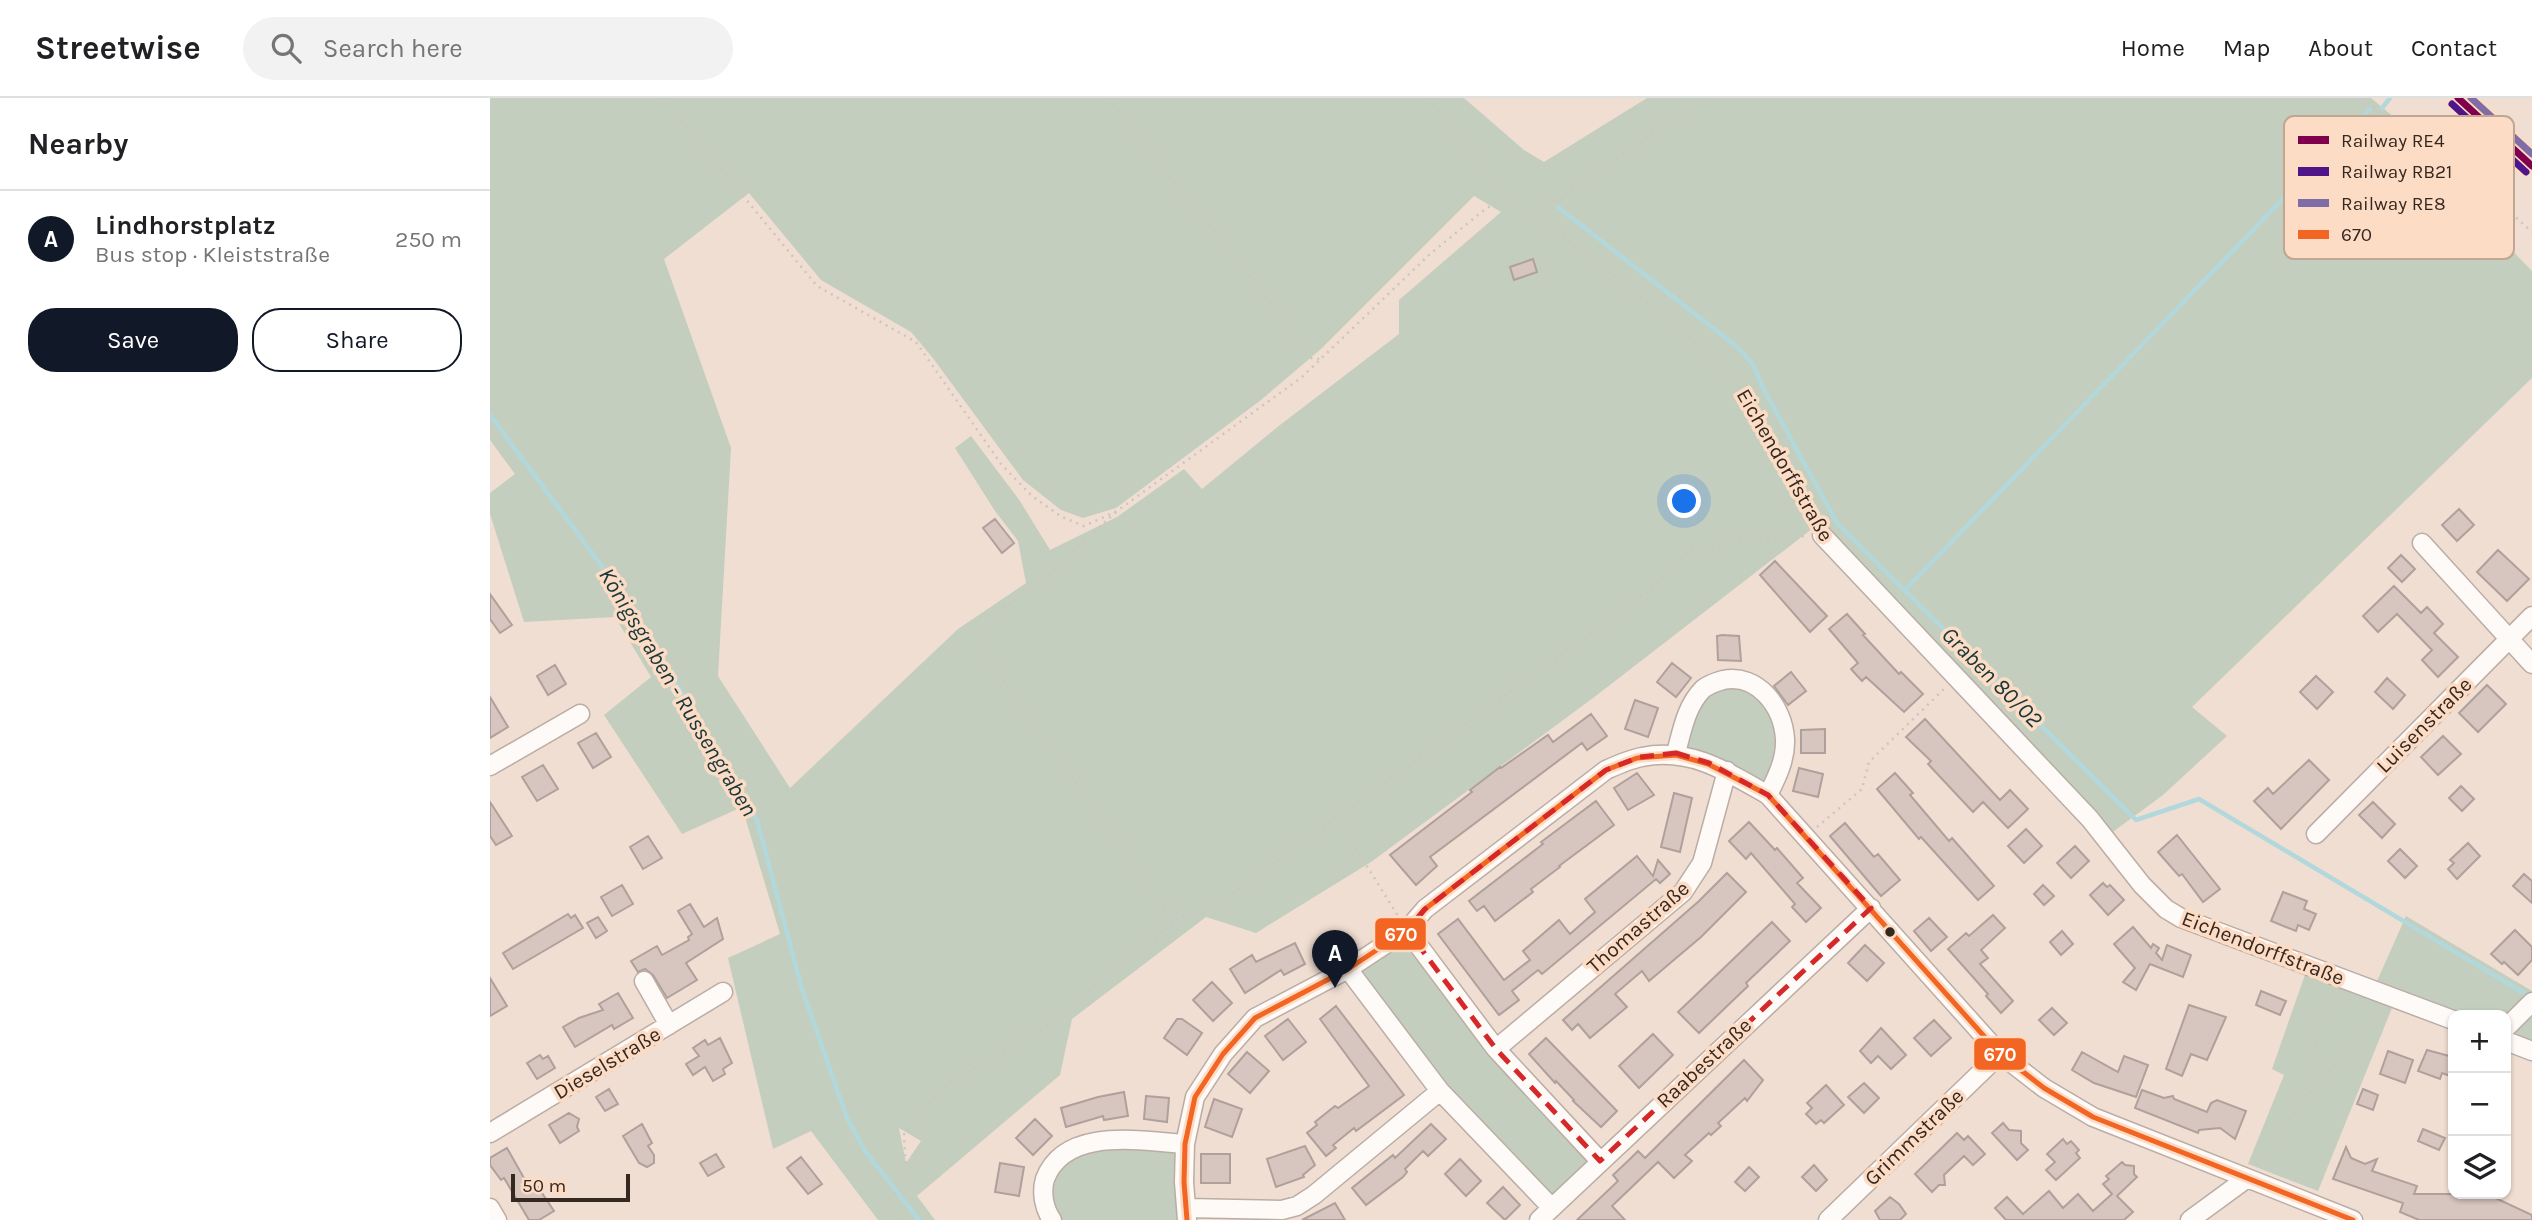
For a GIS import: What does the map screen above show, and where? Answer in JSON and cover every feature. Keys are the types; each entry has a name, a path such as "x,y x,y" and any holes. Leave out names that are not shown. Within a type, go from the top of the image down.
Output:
{"street":[{"name":"Eichendorffstraße","path":"1822,535 2090,818 2142,886 2166,909 2181,918 2448,1018"},
{"path":"2422,543 2532,664"},
{"name":"Luisenstraße","path":"2316,834 2532,616"},
{"path":"1676,754 1692,704 1704,688 1726,680 1741,680 1757,687 1773,700 1785,738 1785,751 1779,773 1768,795"},
{"path":"490,766 580,714"},
{"path":"1440,1091 1314,1195 1300,1213 1282,1210 1186,1214 1185,1144 1195,1097 1223,1054 1255,1018 1348,969 1407,930 1425,909 1606,770 1640,757 1676,754 1727,771 1768,795 2000,1054 2044,1088 2093,1117 2353,1220"},
{"name":"Thomastraße","path":"1496,1049 1683,892 1702,863 1727,771"},
{"name":"Raabestraße","path":"1546,1214 1871,908"},
{"path":"1407,930 1496,1049 1600,1161"},
{"path":"1348,969 1440,1091 1546,1214"},
{"path":"644,981 669,1025"},
{"name":"Dieselstraße","path":"490,1133 723,992"},
{"path":"2511,1023 2532,1002"},
{"path":"2511,1043 2532,1051"},
{"name":"Grimmstraße","path":"1828,1220 2000,1054"},
{"path":"1052,1220 1047,1214 1042,1188 1049,1168 1073,1147 1123,1140 1185,1144"},
{"path":"2190,1220 2246,1179"},
{"path":"490,1208 498,1220"}],"path":[{"path":"663,98 817,286 916,342 1002,464 1032,495 1062,517 1084,526 1119,509"},
{"path":"1110,98 1273,304 1303,353 1320,359"},
{"name":"Eichendorffstraße","path":"1429,98 1510,202 1539,219 1656,308 1716,359 1735,380 1768,433 1822,535"},
{"path":"1539,219 1552,203 1703,98"},
{"path":"2362,98 2386,116"},
{"path":"1172,925 1104,822 991,663 985,646 986,632 993,617 1039,583 1119,509 1293,384 1430,254 1495,203 1510,202"},
{"path":"2514,216 2532,232"},
{"path":"899,1220 886,1201 901,1189 906,1170 904,1133 947,1084 1052,1022 1172,925 1211,909 1654,587 1693,548 1759,538 1822,535"},
{"path":"1806,836 1862,789 1869,762 1957,677"},
{"path":"1337,818 1407,930"},
{"path":"1154,898 1171,913 1189,917"},
{"path":"2303,1099 2315,1054 2326,972"},
{"path":"2246,1179 2303,1099 2396,998"}],"highlighted area":[{"path":"1676,753 1709,763 1768,795 1871,908 1600,1161 1496,1049 1407,930 1425,909 1606,770 1640,757"}],"green space":[{"path":"490,98 1464,98 1524,150 1544,162 1647,98 2371,98 2393,116 2284,116 2284,259 2514,259 2514,253 2532,271 2532,378 2192,707 2227,736 2163,795 2110,834 1933,643 1817,525 1597,695 1371,862 1256,933 1206,917 1072,1019 1060,1075 917,1196 935,1220 878,1220 811,1131 773,1149 728,958 780,934 742,807 682,834 604,715 651,677 615,617 524,622 490,514 490,493 515,474 490,440","holes":["749,193 821,280 911,332 1023,480 1061,510 1083,518 1116,508 1261,400 1321,349 1474,196 1501,212 1399,300 1399,334 1202,489 1184,469 1117,517 1050,550 1020,501 971,436 955,448 995,511 1018,541 1026,583 958,629 790,788 718,676 731,448 664,259","899,1128 921,1141 906,1163"]},
{"path":"1714,684 1756,688 1783,737 1768,792 1678,752 1686,723"},
{"path":"2406,916 2532,991 2532,1051 2511,1043 2511,1010 2448,1010 2448,1014 2396,998 2318,1191 2248,1164 2284,1075 2272,1069 2308,966 2373,990"},
{"path":"1407,933 1597,1161 1552,1205 1444,1093 1350,970"},
{"path":"1183,1147 1185,1220 1053,1220 1051,1170 1073,1149"}],"building":[{"path":"1533,259 1537,272 1514,280 1510,267"},
{"path":"2459,509 2474,525 2457,541 2442,525"},
{"path":"995,519 1014,543 1002,553 983,528"},
{"path":"2498,550 2529,579 2507,601 2477,572"},
{"path":"2401,555 2415,569 2402,582 2388,568"},
{"path":"1775,561 1827,616 1810,632 1760,575"},
{"path":"2394,586 2421,613 2427,607 2443,624 2434,633 2458,657 2438,677 2422,660 2432,650 2397,614 2378,632 2363,616"},
{"path":"490,594 512,625 500,633 490,619"},
{"path":"1847,614 1899,674 1901,672 1923,694 1904,712 1866,677 1862,681 1851,669 1858,663 1829,629"},
{"path":"1717,636 1739,636 1741,661 1718,660"},
{"path":"1672,663 1691,678 1676,697 1657,682"},
{"path":"555,665 566,684 548,695 537,676"},
{"path":"1791,672 1806,691 1788,705 1774,686"},
{"path":"2316,676 2333,692 2317,709 2300,692"},
{"path":"2387,678 2405,695 2393,709 2375,692"},
{"path":"2487,685 2506,704 2478,732 2459,713"},
{"path":"490,697 508,727 490,738"},
{"path":"1635,700 1658,708 1648,737 1625,729"},
{"path":"1591,714 1607,736 1587,750 1582,743 1430,857 1437,866 1416,885 1390,855 1500,767 1548,735 1553,742"},
{"path":"1925,719 2000,800 2010,790 2028,809 2008,828 1983,802 1973,812 1928,764 1931,761 1906,737"},
{"path":"1825,729 1825,753 1801,753 1801,730"},
{"path":"596,733 611,757 593,768 578,743"},
{"path":"2443,736 2461,754 2438,775 2421,757"},
{"path":"2309,760 2329,780 2281,829 2254,801 2268,788 2273,794"},
{"path":"543,765 558,789 537,801 522,777"},
{"path":"1799,768 1823,774 1818,797 1793,791"},
{"path":"1637,773 1654,795 1628,810 1614,788"},
{"path":"1895,773 1949,841 1952,838 1994,886 1978,900 1921,837 1919,839 1877,789"},
{"path":"2461,786 2474,799 2462,811 2449,798"},
{"path":"1674,793 1692,798 1680,852 1661,847"},
{"path":"1596,801 1614,825 1559,866 1531,889 1533,892 1495,921 1484,906 1477,911 1469,901"},
{"path":"490,802 512,836 496,845 490,836"},
{"path":"2373,802 2395,824 2382,838 2359,815"},
{"path":"1749,822 1775,850 1777,848 1803,878 1797,883 1821,908 1806,922 1792,907 1795,904 1751,853 1746,859 1729,841"},
{"path":"1845,823 1874,857 1878,854 1900,880 1881,896 1830,836"},
{"path":"2026,829 2042,846 2024,863 2008,846"},
{"path":"2177,835 2220,889 2203,902 2182,874 2179,876 2158,852"},
{"path":"648,836 662,858 643,869 630,847"},
{"path":"2468,843 2480,856 2457,879 2448,869 2454,863 2450,860"},
{"path":"2075,846 2089,861 2071,878 2057,863"},
{"path":"2400,849 2417,866 2405,878 2388,861"},
{"path":"1637,856 1653,876 1658,860 1670,874 1660,883 1656,879 1542,974 1538,970 1512,991 1519,1000 1499,1015 1438,934 1458,919 1504,980 1530,960 1523,951 1559,920 1570,934 1595,912 1585,899"},
{"path":"1727,873 1746,892 1701,937 1649,981 1642,971 1615,994 1627,1007 1590,1038 1578,1024 1572,1030 1563,1020 1699,901"},
{"path":"2524,874 2532,881 2532,903 2513,886"},
{"path":"2103,883 2107,887 2110,885 2124,900 2108,915 2090,895"},
{"path":"622,885 633,904 612,916 601,897"},
{"path":"2043,885 2054,896 2044,905 2034,894"},
{"path":"2283,892 2307,901 2304,909 2316,914 2309,930 2298,925 2296,931 2271,921"},
{"path":"690,904 704,927 717,918 723,939 686,963 697,980 667,998 653,975 645,969 638,972 631,961 657,946 662,955 689,940 688,937 692,934 678,911"},
{"path":"568,914 571,918 575,915 583,928 513,969 503,953"},
{"path":"1993,915 2005,928 1981,950 1988,958 1980,964 2013,1001 2001,1013 1986,996 1988,994 1948,949 1966,933 1969,936"},
{"path":"598,917 607,931 596,938 587,923"},
{"path":"1929,918 1947,937 1931,951 1914,931"},
{"path":"1772,922 1790,941 1699,1033 1678,1012"},
{"path":"2133,927 2151,948 2153,944 2159,948 2156,953 2162,960 2167,945 2191,955 2183,977 2150,964 2136,990 2123,982 2135,968 2114,944"},
{"path":"2515,930 2532,947 2532,960 2518,975 2491,954"},
{"path":"2062,931 2073,944 2061,955 2050,942"},
{"path":"1295,943 1305,964 1284,975 1281,970 1245,993 1230,969 1252,955 1256,962"},
{"path":"1865,945 1884,963 1867,981 1848,963"},
{"path":"490,978 507,1006 490,1016"},
{"path":"1212,982 1232,1003 1213,1021 1193,1000"},
{"path":"2261,991 2286,1001 2280,1015 2256,1005"},
{"path":"618,993 633,1018 614,1029 612,1025 575,1047 563,1027 603,1010 599,1004"},
{"path":"2189,1005 2226,1017 2207,1060 2191,1054 2182,1076 2166,1069"},
{"path":"1336,1006 1404,1095 1356,1131 1354,1128 1333,1145 1336,1148 1326,1156 1307,1133 1317,1125 1315,1122 1335,1106 1338,1108 1369,1086 1320,1019"},
{"path":"2052,1008 2067,1023 2054,1035 2039,1020"},
{"path":"1177,1019 1182,1019 1202,1033 1187,1055 1164,1038"},
{"path":"1288,1019 1306,1042 1283,1060 1265,1036"},
{"path":"1934,1020 1951,1038 1931,1056 1914,1038"},
{"path":"1881,1028 1906,1055 1891,1069 1878,1056 1871,1063 1860,1051"},
{"path":"1653,1034 1673,1055 1639,1088 1619,1066"},
{"path":"720,1038 732,1063 723,1069 725,1074 713,1081 705,1067 693,1075 686,1064 699,1056 693,1048 705,1040 708,1045"},
{"path":"1546,1038 1617,1111 1601,1127 1529,1054"},
{"path":"2427,1050 2448,1056 2448,1075 2442,1073 2440,1079 2418,1071"},
{"path":"2388,1051 2413,1060 2405,1083 2380,1074"},
{"path":"1247,1052 1269,1071 1250,1093 1228,1074"},
{"path":"2082,1052 2118,1072 2124,1056 2148,1065 2136,1097 2094,1083 2072,1070"},
{"path":"540,1055 543,1059 548,1056 555,1068 537,1079 527,1063"},
{"path":"1744,1060 1763,1080 1747,1101 1745,1098 1718,1123 1721,1126 1685,1155 1692,1161 1674,1178 1658,1162 1612,1206 1625,1220 1577,1220 1618,1181 1613,1175 1638,1151 1645,1158"},
{"path":"1864,1083 1879,1098 1864,1113 1848,1097"},
{"path":"1826,1085 1844,1105 1824,1123 1821,1120 1816,1124 1806,1114 1812,1108 1807,1103"},
{"path":"609,1089 618,1104 605,1111 596,1097"},
{"path":"2363,1089 2378,1095 2373,1110 2357,1104"},
{"path":"2142,1090 2164,1098 2173,1096 2174,1099 2207,1112 2211,1103 2217,1100 2246,1111 2235,1139 2220,1128 2199,1130 2198,1133 2135,1108"},
{"path":"1124,1092 1128,1116 1104,1120 1103,1116 1066,1127 1061,1108"},
{"path":"1146,1096 1169,1098 1167,1122 1144,1119"},
{"path":"1214,1099 1242,1109 1232,1137 1205,1127"},
{"path":"569,1113 579,1119 579,1131 560,1143 549,1125"},
{"path":"1035,1119 1052,1136 1033,1155 1016,1138"},
{"path":"2003,1123 2009,1130 2021,1131 2021,1143 2028,1150 2017,1160 1992,1133"},
{"path":"642,1124 652,1143 648,1146 654,1155 654,1163 647,1167 639,1163 623,1136"},
{"path":"1431,1124 1446,1139 1428,1156 1423,1151 1405,1169 1407,1172 1403,1177 1366,1205 1352,1188 1393,1155 1395,1158"},
{"path":"2423,1129 2445,1138 2439,1150 2418,1141"},
{"path":"1957,1133 1964,1140 1968,1136 1985,1154 1973,1165 1964,1156 1944,1175 1945,1185 1939,1185 1932,1192 1915,1174"},
{"path":"2063,1139 2067,1144 2071,1141 2079,1150 2076,1153 2080,1158 2056,1180 2046,1170 2055,1162 2047,1154"},
{"path":"1305,1146 1315,1165 1304,1177 1276,1187 1267,1159"},
{"path":"2346,1147 2351,1158 2365,1164 2377,1159 2372,1171 2417,1186 2414,1194 2448,1194 2448,1199 2498,1199 2532,1215 2532,1220 2419,1220 2400,1212 2403,1203 2333,1179"},
{"path":"507,1148 529,1187 538,1187 554,1211 539,1220 529,1220 504,1178 501,1180 490,1165 490,1158"},
{"path":"716,1154 724,1167 708,1176 700,1163"},
{"path":"1201,1154 1230,1154 1230,1183 1201,1183"},
{"path":"801,1157 822,1184 808,1194 787,1168"},
{"path":"1460,1159 1481,1181 1466,1196 1445,1174"},
{"path":"2122,1162 2134,1166 2134,1174 2137,1177 2117,1196 2133,1212 2124,1220 2006,1220 1995,1208 2007,1197 2023,1214 2049,1191 2063,1208 2078,1194 2093,1211 2112,1194 2103,1184 2109,1179 2106,1176"},
{"path":"1000,1163 1024,1167 1019,1196 995,1192"},
{"path":"1814,1165 1827,1180 1816,1191 1802,1177"},
{"path":"1749,1167 1759,1177 1745,1191 1735,1182"},
{"path":"1503,1187 1520,1205 1505,1220 1487,1203"},
{"path":"1890,1197 1906,1214 1900,1220 1880,1220 1875,1211"},
{"path":"1335,1203 1345,1220 1302,1220"}],"waterway":[{"path":"2382,108 2390,98"},
{"path":"2363,116 2370,109"},
{"path":"1905,590 2284,198"},
{"name":"Graben 80/02","path":"1558,207 1736,346 1753,364 1763,388 1837,523 2136,820 2199,799 2524,993"},
{"name":"Königsgraben - Russengraben","path":"490,415 629,603 757,820 802,989 847,1118 865,1151 919,1220"}],"rail line":[{"name":"RE4","path":"2458,98 2478,116"},
{"name":"RE8","path":"2471,98 2491,116"},
{"name":"RB21","path":"2452,104 2465,116"},
{"name":"RE8","path":"2514,137 2532,154"},
{"name":"RE4","path":"2514,149 2532,166"},
{"name":"RB21","path":"2514,161 2526,172"}],"transit line":[{"name":"670","path":"1187,1220 1185,1144 1195,1097 1223,1054 1255,1018 1348,969 1407,930 1425,909 1606,770 1637,758 1676,755 1708,764 1768,795 2000,1054 2044,1088 2093,1117 2353,1220"}],"place":[{"name":"Lindhorstplatz","path":"1335,988"}]}
